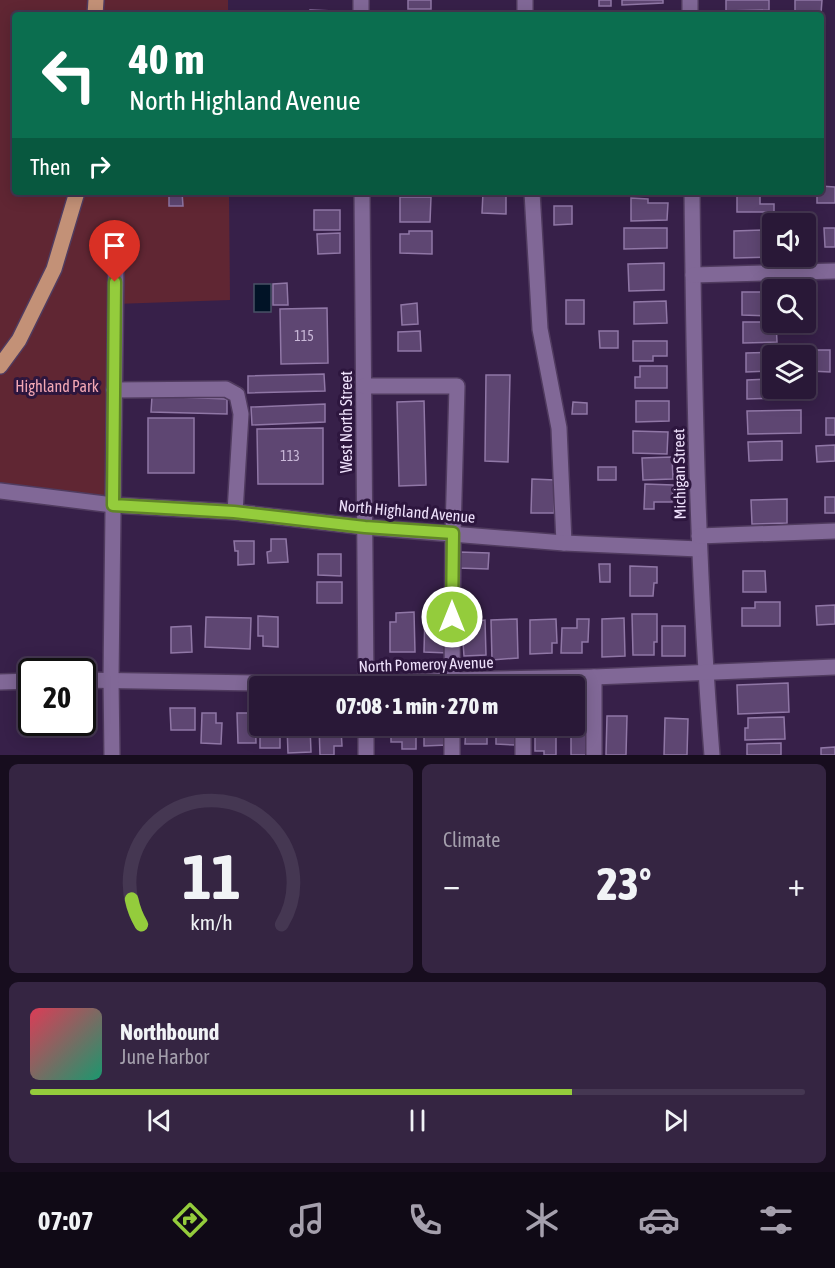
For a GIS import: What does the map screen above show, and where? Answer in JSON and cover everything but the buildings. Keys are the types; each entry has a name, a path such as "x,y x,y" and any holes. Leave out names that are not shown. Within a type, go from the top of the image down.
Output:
{"main road":[{"path":"0,366 19,340 54,269 76,195"}],"street":[{"name":"West North Street","path":"362,195 366,676"},
{"path":"532,195 540,330 559,428 564,543"},
{"name":"Michigan Street","path":"692,195 699,543 705,672 712,755"},
{"path":"112,755 116,261"},
{"path":"693,275 835,272"},
{"path":"364,386 457,386 452,676"},
{"path":"114,390 226,389 237,395 241,414 234,512"},
{"name":"North Highland Avenue","path":"0,491 113,505 234,512 365,527 564,543 699,543 835,531"},
{"name":"North Pomeroy Avenue","path":"585,678 835,667"},
{"path":"594,677 594,755"},
{"name":"North Pomeroy Avenue","path":"96,680 249,683"},
{"path":"0,682 18,681"},
{"path":"366,736 366,755"},
{"path":"452,736 452,755"},
{"path":"523,736 523,755"}],"green space":[{"name":"Highland Park","path":"0,0 228,0 228,12 12,12 12,195 229,195 230,300 115,304 113,505 0,491"}],"water":[{"path":"254,284 271,284 271,312 254,312"}],"route":[{"path":"115,282 113,505 234,512 365,527 453,533 452,617"}]}
